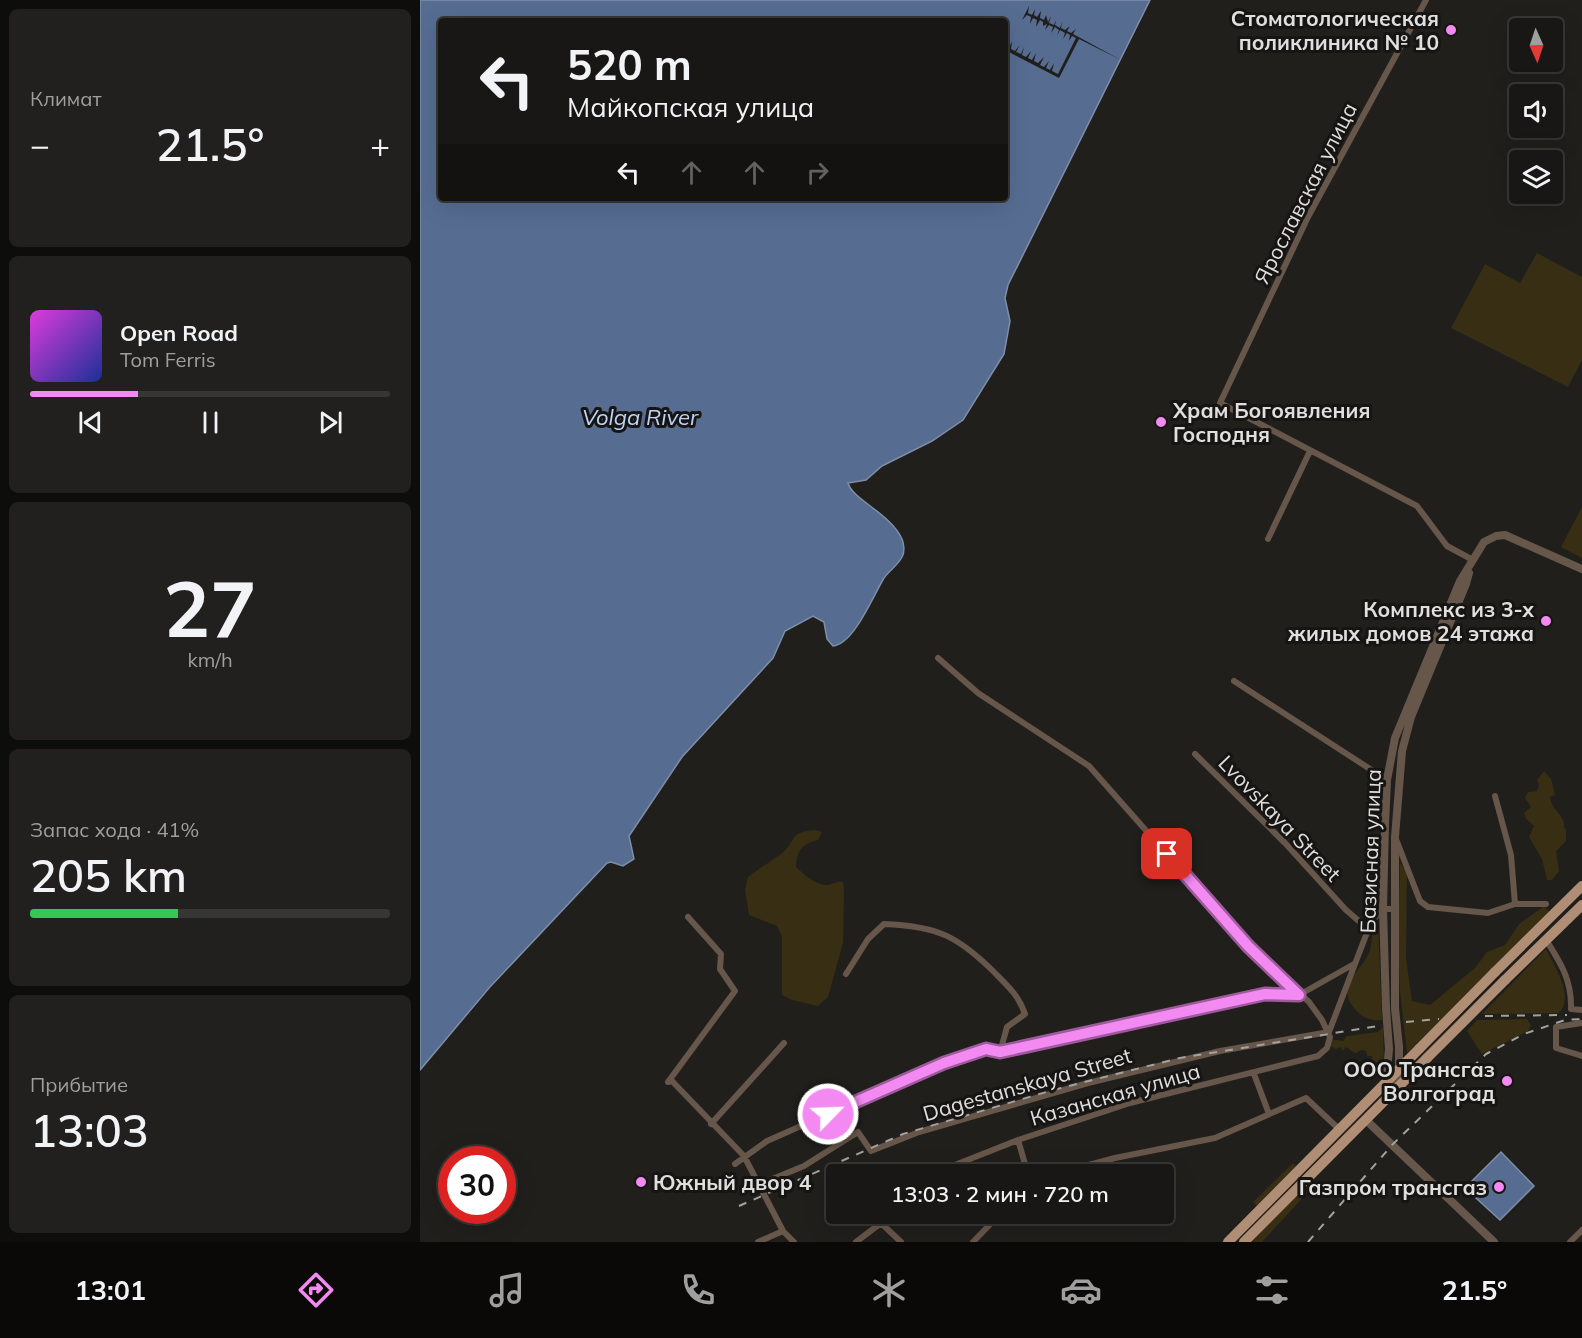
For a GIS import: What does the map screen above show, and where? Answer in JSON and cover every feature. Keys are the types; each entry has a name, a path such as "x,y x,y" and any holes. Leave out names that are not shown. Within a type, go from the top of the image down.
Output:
{"main road":[{"path":"1244,1242 1366,1121 1410,1058 1582,886"},
{"path":"1397,1075 1427,1058 1582,904"},
{"path":"1228,1242 1340,1130 1386,1092"}],"street":[{"name":"Ярославская улица","path":"1310,451 1220,403 1308,217 1426,0"},
{"path":"1268,539 1310,451 1417,506 1447,546 1471,564"},
{"name":"Базисная улица","path":"1390,1008 1383,909 1387,780 1395,738 1404,711 1460,581 1484,542 1496,536 1505,535 1582,569"},
{"name":"Базисная улица","path":"1390,1008 1395,837 1402,751 1411,717 1466,584 1471,564"},
{"path":"938,658 978,693 1089,766 1248,946 1309,1002 1329,1032"},
{"path":"1234,681 1387,780"},
{"name":"Lvovskaya Street","path":"1195,754 1277,836 1346,910 1368,929"},
{"path":"1495,796 1511,855 1515,904"},
{"path":"1395,837 1420,901 1428,907 1488,913 1515,904 1546,904"},
{"path":"1383,909 1393,909"},
{"name":"Казанская улица","path":"957,1164 1018,1140 1130,1103 1254,1074 1318,1056 1327,1048 1329,1032 1368,929 1383,909"},
{"path":"688,917 721,954 720,969 735,991 668,1082 672,1081 744,1156 783,1231 794,1242"},
{"path":"846,974 868,939 884,924 917,925 945,934 981,957 1019,997 1025,1014 1007,1027 1000,1052"},
{"path":"1546,940 1570,982 1571,1009 1582,1010"},
{"path":"735,1164 767,1141 944,1063 986,1049 1000,1052 1265,994 1299,995 1354,964"},
{"path":"1390,1008 1389,1049 1397,1075"},
{"path":"1390,1008 1399,1050 1403,1058 1410,1058"},
{"path":"1582,1023 1556,1027 1556,1048 1582,1056"},
{"name":"Dagestanskaya Street","path":"758,1185 804,1166 858,1132 871,1151 919,1132 1088,1083 1220,1051 1329,1032"},
{"path":"711,1124 784,1043"},
{"path":"1397,1075 1399,1050"},
{"path":"1254,1074 1269,1114"},
{"path":"1092,1164 1215,1138 1306,1098 1340,1130"},
{"path":"1366,1121 1494,1242"},
{"path":"1018,1140 1025,1164"},
{"path":"856,1242 882,1224 901,1242"},
{"path":"973,1242 990,1224"},
{"path":"1570,1242 1582,1230"},
{"path":"758,1242 783,1231"}],"shaded area":[{"path":"1537,253 1582,277 1582,360 1568,387 1451,328 1485,264 1520,283"},
{"path":"1582,507 1582,558 1561,547"},
{"path":"1544,771 1551,779 1555,795 1550,797 1551,802 1566,829 1566,841 1556,851 1559,871 1552,880 1547,880 1542,859 1529,837 1534,826 1526,819 1524,813 1531,807 1525,798 1528,792 1537,791 1539,786 1537,780"},
{"path":"815,830 822,832 818,840 801,849 796,867 819,884 843,882 844,890 843,943 828,997 818,1006 792,1000 782,995 782,936 777,926 749,915 745,890 748,877 786,850 796,835"},
{"path":"1400,863 1407,872 1406,958 1412,1001 1430,1005 1475,968 1487,952 1505,945 1519,924 1544,906 1551,913 1407,1053 1400,992 1398,940"},
{"path":"1378,924 1382,1020 1362,1016 1350,1002 1348,994 1351,979 1370,950 1374,926"},
{"path":"1546,949 1564,989 1565,998 1559,1013 1482,1014"},
{"path":"1527,1019 1531,1025 1528,1031 1482,1054 1467,1031 1477,1020"},
{"path":"1383,1027 1384,1066 1371,1063 1372,1056 1367,1056 1366,1051 1355,1053 1346,1047 1342,1051 1341,1047 1336,1049 1330,1046 1331,1039 1343,1041 1347,1036 1378,1032"},
{"path":"1293,1163 1299,1169 1259,1208 1253,1202"},
{"path":"1305,1185 1310,1190 1262,1242 1252,1242"}],"water":[{"name":"Volga River","path":"420,0 1150,0 1008,285 1005,298 1010,321 1004,354 963,420 932,441 882,466 866,480 848,483 857,495 897,530 904,548 900,560 884,578 855,628 841,643 833,646 827,639 824,622 813,616 785,631 773,658 682,757 629,836 634,859 623,866 607,863 489,988 420,1070"},
{"name":"Газпром трансгаз","path":"1501,1152 1534,1186 1500,1220 1465,1188"}],"pier":[{"path":"1029,6 1028,13 1032,15 1035,9 1034,15 1037,17 1041,11 1040,18 1044,20 1046,15 1048,22 1051,16 1049,23 1054,25 1056,20 1055,25 1060,28 1062,22 1061,28 1065,30 1070,26 1067,31 1071,33 1076,29 1073,34 1121,60 1079,39 1059,78 1008,52 1008,48 1012,41 1011,49 1015,51 1020,45 1016,52 1021,54 1024,47 1022,55 1026,57 1031,51 1028,58 1032,60 1036,53 1034,61 1038,63 1044,57 1040,65 1044,67 1049,61 1046,68 1050,70 1054,63 1052,71 1058,74 1076,38 1072,36 1069,41 1070,35 1067,33 1063,39 1065,33 1060,30 1057,36 1059,30 1055,27 1051,33 1053,27 1049,25 1045,30 1047,24 1043,26 1040,20 1036,27 1037,20 1033,18 1030,24 1031,17 1027,15 1022,20"}],"railway":[{"path":"1485,1016 1567,1015"},
{"path":"1406,1022 1439,1019"},
{"path":"1308,1242 1392,1145 1486,1054 1524,1034 1565,1020 1582,1019"},
{"path":"739,1206 903,1134 1053,1090 1180,1058 1378,1026"}],"place":[{"name":"Стоматологическая поликлиника № 10","path":"1451,30"},
{"name":"Храм Богоявления Господня","path":"1161,422"},
{"name":"Комплекс из 3-х жилых домов 24 этажа","path":"1546,621"},
{"name":"ООО Трансгаз Волгоград","path":"1507,1081"},
{"name":"Южный двор 4","path":"641,1182"},
{"name":"Газпром трансгаз","path":"1499,1187"}],"route":[{"path":"828,1114 944,1063 986,1049 1000,1052 1265,994 1299,995 1248,946 1167,854"}]}
